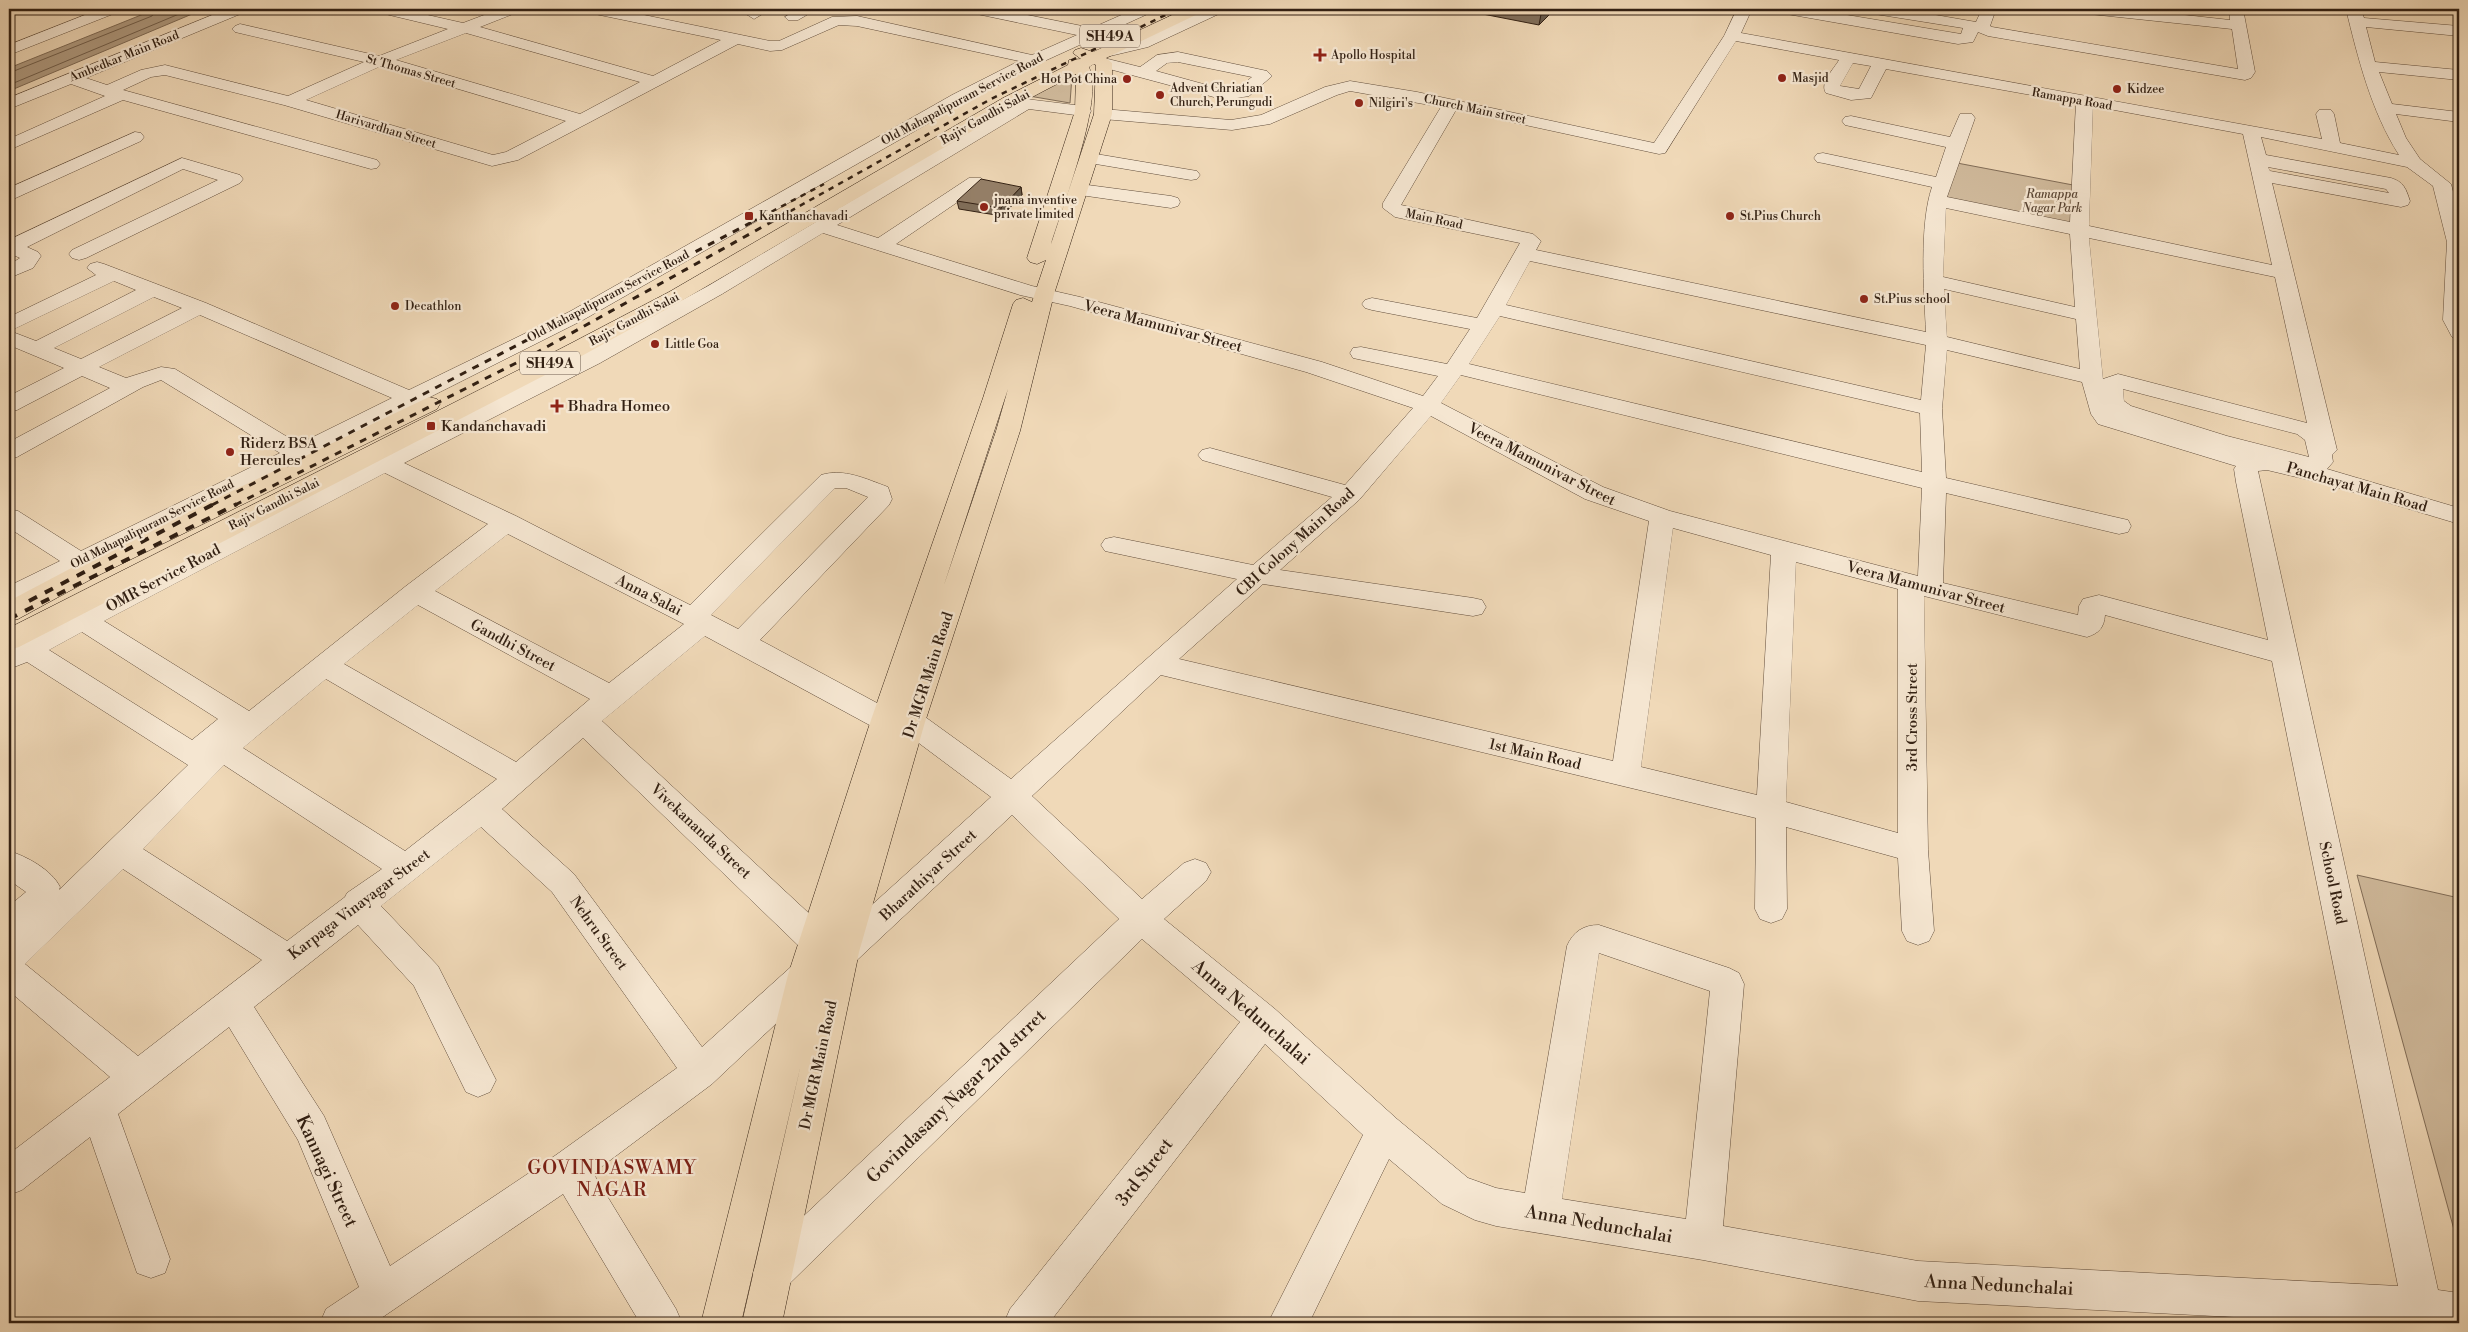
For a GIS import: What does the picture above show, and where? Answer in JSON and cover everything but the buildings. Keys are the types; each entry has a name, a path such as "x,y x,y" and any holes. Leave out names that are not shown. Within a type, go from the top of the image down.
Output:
{"main road":[{"name":"Rajiv Gandhi Salai","path":"14,640 380,459 676,296 1018,103 1167,9"},
{"name":"Rajiv Gandhi Salai","path":"14,640 88,570 304,457 620,307 851,173 1027,74 1087,58 1198,9"},
{"name":"Dr MGR Main Road","path":"1036,292 1080,190 1090,158 1093,112 1087,58"},
{"name":"Dr MGR Main Road","path":"762,1323 830,947 898,721 1008,431 1036,292 1093,112 1085,75 1087,58"},
{"name":"Dr MGR Main Road","path":"721,1323 805,975 830,947"}],"street":[{"path":"9,50 113,9"},
{"name":"Ambedkar Main Road","path":"9,104 240,9"},
{"path":"382,9 465,28 654,81"},
{"path":"290,101 380,61 512,9"},
{"path":"595,9 766,45 782,44 837,20 854,9"},
{"path":"793,17 809,9"},
{"path":"978,9 1092,33"},
{"path":"1026,19 1045,9"},
{"name":"Old Mahapalipuram Service Road","path":"419,402 576,316 958,99 1034,60 1147,9"},
{"path":"1087,58 1142,44 1218,9"},
{"path":"1732,36 1744,9"},
{"path":"1786,9 1834,13 1900,29 1964,40 1967,39 1972,26 1876,9"},
{"path":"1989,9 1982,28 1988,31 2245,75 2247,72 2236,9"},
{"path":"2090,9 2238,26"},
{"path":"1900,29 1904,13"},
{"path":"2457,325 2457,242 2450,186 2412,163 2396,138 2368,66 2355,16 2459,31"},
{"path":"837,20 857,21 1034,60"},
{"name":"St Thomas Street","path":"240,29 380,61 579,119"},
{"name":"Ramappa Road","path":"1732,36 2250,130 2412,163"},
{"name":"Church Main street","path":"1018,103 1232,125 1245,121 1264,120 1331,90 1350,86 1451,104 1659,149 1732,36"},
{"name":"Harivardhan Street","path":"9,145 113,93 147,73 165,70 290,101 492,161 506,159 579,119 737,38"},
{"path":"1087,58 1144,74 1225,95 1243,92 1264,76 1178,57 1163,58 1144,74"},
{"path":"1848,57 1832,84 1832,89 1851,95 1865,94 1881,63"},
{"path":"2368,66 2459,75"},
{"path":"70,79 113,93 371,164"},
{"path":"2085,101 2079,230 2092,378 2102,414 2106,419 2238,454 2318,466 2321,462 2318,439 2314,433 2305,429 2141,386 2118,381 2112,382 2113,405 2123,411 2238,454"},
{"name":"OMR Service Road","path":"14,640 84,621 380,459 592,358 715,290 1018,103"},
{"name":"Main Road","path":"1451,104 1392,203 1392,208 1402,213 1526,238 1531,241 1527,250"},
{"path":"2385,108 2459,117"},
{"path":"2325,114 2332,146"},
{"name":"3rd Cross Street","path":"1918,931 1913,850 1921,586 1934,483 1931,409 1937,341 1933,281 1940,192 1966,118"},
{"path":"1851,121 1956,144"},
{"path":"2250,130 2331,478"},
{"path":"9,195 135,137"},
{"path":"1090,158 1191,176"},
{"path":"1823,158 2079,230 2283,273"},
{"path":"10,246 182,163 234,179 79,254"},
{"path":"2259,167 2391,184 2395,186 2401,200 2259,167"},
{"path":"879,246 975,182"},
{"path":"1080,190 1171,202"},
{"name":"Veera Mamunivar Street","path":"819,226 879,246 1036,292 1314,367 1428,405 1594,493 1662,517 1921,586 2083,626 2088,627 2091,623 2092,606 2099,604 2284,654"},
{"path":"9,272 26,264 31,258 31,256 10,246"},
{"path":"1527,250 1937,341 2092,378"},
{"name":"CBI Colony Main Road","path":"1012,796 1156,664 1350,494 1428,405 1489,317 1527,250"},
{"path":"9,325 105,271 199,307 419,402"},
{"path":"1933,281 2085,315"},
{"path":"36,349 153,289"},
{"path":"1372,304 1489,317 1931,409"},
{"path":"9,405 199,307"},
{"path":"9,336 120,384 135,383"},
{"path":"1361,353 1454,369 2119,526"},
{"path":"9,452 135,383 155,374 167,374 304,457"},
{"name":"Panchayat Main Road","path":"2238,454 2331,478 2459,516"},
{"name":"School Road","path":"2238,454 2246,469 2422,1307"},
{"path":"1210,455 1350,494"},
{"name":"Old Mahapalipuram Service Road","path":"9,597 78,561 304,457"},
{"name":"Anna Salai","path":"380,459 898,721"},
{"name":"Karpaga Vinayagar Street","path":"9,1177 482,808 585,722 698,620 829,480 849,481 879,493 880,499 742,642"},
{"path":"9,517 78,561"},
{"path":"1625,776 1662,517"},
{"path":"9,958 121,851 222,749 324,665 507,522"},
{"path":"1114,545 1259,575 1473,607"},
{"path":"1771,909 1771,810 1784,549"},
{"name":"Gandhi Street","path":"416,592 611,697"},
{"path":"14,640 193,755 239,718 84,621"},
{"name":"1st Main Road","path":"1156,664 1771,810 1913,850"},
{"path":"324,665 518,778"},
{"name":"Anna Nedunchalai","path":"898,721 1012,796 1141,919 1263,1020 1384,1131 1455,1191 1475,1200 1496,1207 1541,1213 1918,1281 2422,1307 2459,1313"},
{"name":"Vivekananda Street","path":"585,722 830,947"},
{"path":"222,749 406,868"},
{"name":"Bharathiyar Street","path":"830,947 1012,796"},
{"name":"Nehru Street","path":"482,808 563,884 700,1072"},
{"path":"121,851 287,959"},
{"path":"9,864 44,887 40,899 9,925"},
{"name":"Govindasany Nagar 2nd strret","path":"772,1273 1141,919 1195,872"},
{"path":"358,903 426,976 478,1080"},
{"path":"1541,1213 1583,946 1592,939 1600,939 1717,978 1727,984 1703,1242"},
{"path":"9,971 137,1078"},
{"path":"340,1323 570,1168 700,1072 805,975"},
{"name":"Kannagi Street","path":"232,1002 311,1128 382,1294"},
{"name":"3rd Street","path":"1024,1323 1263,1020"},
{"path":"98,1109 151,1259"},
{"path":"1288,1323 1384,1131"},
{"path":"570,1168 662,1323"}],"green space":[{"path":"1072,76 1070,103 1029,96"},
{"name":"Ramappa Nagar Park","path":"1957,163 2073,185 2071,224 1946,199"},
{"path":"2357,875 2459,898 2459,1248"}],"water":[{"path":"156,9 204,9 9,91 9,68"}],"railway":[{"path":"771,222 991,99 1178,9"},
{"path":"752,222 824,184"},
{"path":"212,505 754,221"},
{"path":"235,505 534,354 773,221"},
{"path":"29,601 214,504"},
{"path":"9,619 237,504"}],"place":[{"name":"Apollo Hospital","path":"1320,55"},
{"name":"Masjid","path":"1782,78"},
{"name":"Hot Pot China","path":"1127,79"},
{"name":"Kidzee","path":"2117,89"},
{"name":"Advent Chriatian Church, Perungudi","path":"1160,95"},
{"name":"Nilgiri's","path":"1359,103"},
{"name":"jnana inventive private limited","path":"984,207"},
{"name":"Kanthanchavadi","path":"749,216"},
{"name":"St.Pius Church","path":"1730,216"},
{"name":"St.Pius school","path":"1864,299"},
{"name":"Decathlon","path":"395,306"},
{"name":"Little Goa","path":"655,344"},
{"name":"Bhadra Homeo","path":"557,406"},
{"name":"Kandanchavadi","path":"431,426"},
{"name":"Riderz BSA Hercules","path":"230,452"}],"district":[{"name":"GOVINDASWAMY NAGAR","path":"612,1178"}]}
